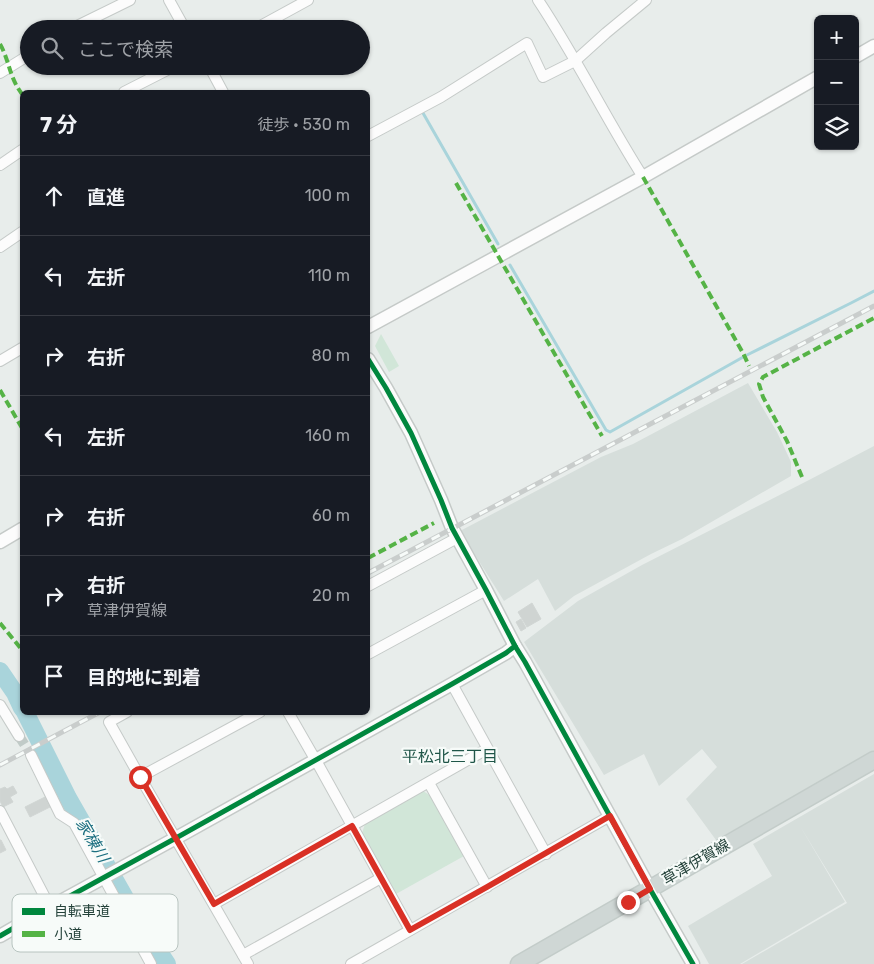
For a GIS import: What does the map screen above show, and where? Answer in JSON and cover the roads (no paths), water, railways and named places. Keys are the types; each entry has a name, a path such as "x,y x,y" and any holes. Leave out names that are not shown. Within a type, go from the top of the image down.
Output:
{"main road":[{"name":"草津伊賀線","path":"519,964 874,760"}],"street":[{"path":"89,20 130,0"},
{"path":"170,0 180,20"},
{"path":"271,20 308,0"},
{"path":"538,0 557,28 643,177"},
{"path":"370,135 441,97 527,43 543,77 575,61 646,0"},
{"path":"859,55 874,46"},
{"path":"0,73 20,61"},
{"path":"128,90 157,75"},
{"path":"214,75 222,90"},
{"path":"370,326 643,177 814,79"},
{"path":"0,164 20,151"},
{"path":"0,247 20,233"},
{"path":"0,361 20,349"},
{"path":"370,362 412,433 452,528 515,646 693,964"},
{"path":"0,542 20,530"},
{"path":"370,585 458,538"},
{"path":"370,653 486,590"},
{"path":"74,894 452,684 515,646"},
{"path":"452,684 546,854"},
{"path":"0,704 19,736"},
{"path":"122,715 109,722 246,960 380,878"},
{"path":"140,777 254,715"},
{"path":"290,715 410,930"},
{"path":"214,904 487,749"},
{"path":"30,756 60,814 74,823 114,894"},
{"path":"429,782 487,887"},
{"path":"0,811 43,894"},
{"path":"351,964 610,816"},
{"path":"0,936 12,929"},
{"path":"144,952 150,964"}],"waterway":[{"path":"423,113 498,244"},
{"path":"510,265 606,430 610,432 745,356 874,291"},
{"name":"家棟川","path":"0,671 20,704"},
{"name":"家棟川","path":"26,715 68,798 123,894"},
{"name":"家棟川","path":"159,952 167,964"}],"tunnel":[{"path":"19,736 31,755"}],"railway":[{"path":"370,572 874,306"},
{"path":"0,765 94,715"}],"district":[{"name":"平松北三丁目","path":"450,756"}]}
